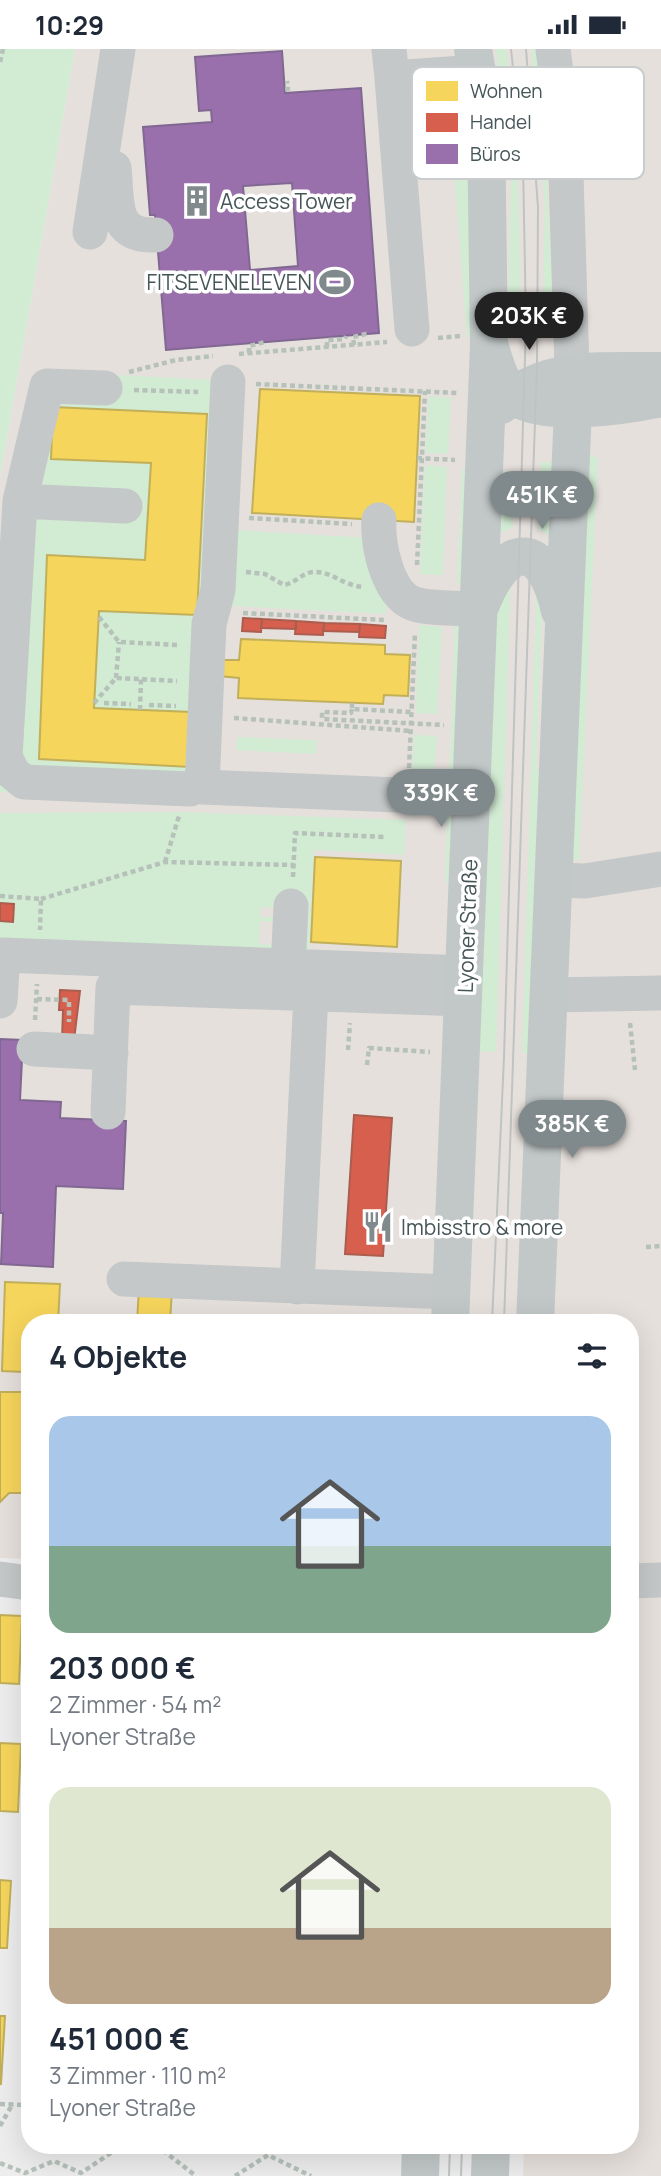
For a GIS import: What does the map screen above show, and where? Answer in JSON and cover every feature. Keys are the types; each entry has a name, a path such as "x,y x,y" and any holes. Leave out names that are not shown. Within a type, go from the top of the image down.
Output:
{"main road":[{"name":"Lyoner Straße","path":"451,1307 484,425 474,341 489,179"},
{"path":"474,341 498,370 513,394"},
{"path":"573,390 661,371"},
{"path":"484,425 513,394 536,381 573,390 661,397"},
{"path":"536,1314 573,390"},
{"path":"479,609 494,575 505,561 518,557 530,558 545,567 551,578 565,644"},
{"path":"420,2176 421,2154"},
{"path":"490,2176 491,2154"}],"street":[{"path":"90,232 118,49"},
{"path":"553,49 555,67"},
{"path":"420,334 391,63 475,60"},
{"path":"108,116 116,210 132,231 156,235"},
{"path":"566,179 573,390"},
{"path":"105,388 47,386 20,501 5,758 13,773 24,782 185,801"},
{"path":"238,387 221,516 219,570 199,702 202,787 472,798"},
{"path":"20,501 125,506"},
{"path":"379,522 379,545 396,588 405,599 416,605 479,609"},
{"path":"554,880 600,880 661,869"},
{"path":"291,906 295,984 297,1287"},
{"path":"0,1002 3,955 295,984"},
{"path":"108,1112 113,987 295,984 465,986"},
{"path":"548,995 661,993"},
{"path":"51,1050 111,1053"},
{"path":"124,1279 297,1287 451,1307"},
{"path":"0,1579 21,1582"},
{"path":"639,1581 661,1580"}],"path":[{"path":"0,62 3,49"},
{"path":"285,89 288,89 287,81"},
{"path":"354,345 353,337 370,333"},
{"path":"420,334 474,341"},
{"path":"327,347 327,340 345,339 346,335"},
{"path":"249,353 249,346 265,342"},
{"path":"105,388 238,387 459,393"},
{"path":"424,411 425,391"},
{"path":"417,458 456,460"},
{"path":"221,516 379,522 419,528"},
{"path":"219,570 265,574 284,585 309,573 321,572 346,585 375,587"},
{"path":"374,609 374,620"},
{"path":"212,612 387,621"},
{"path":"94,703 117,678 119,642 99,617"},
{"path":"119,642 208,647"},
{"path":"117,678 141,679 199,702 313,722 313,726 411,731"},
{"path":"140,710 141,679"},
{"path":"149,705 199,702"},
{"path":"104,703 131,704"},
{"path":"411,712 352,706 351,713 322,712 322,719 445,725"},
{"path":"165,862 185,801"},
{"path":"291,906 295,833 384,838"},
{"path":"0,897 41,899 165,862 293,865"},
{"path":"40,933 41,899"},
{"path":"37,982 37,999 51,1050"},
{"path":"37,999 69,1000 51,1050"},
{"path":"631,1023 635,1070"},
{"path":"367,1065 369,1048 429,1052"},
{"path":"646,1247 661,1246"},
{"path":"0,2105 21,2105"},
{"path":"0,2126 12,2105"},
{"path":"0,2163 25,2173 54,2161 81,2173 110,2154"},
{"path":"168,2154 196,2176"},
{"path":"235,2176 268,2155 311,2176"}],"shaded area":[{"path":"75,49 661,49 661,2176 523,2176 524,2154 639,2154 639,1314 21,1314 21,1559 0,1558 0,477"}],"green space":[{"path":"0,49 75,49 0,477"},
{"path":"496,49 506,49 509,67 498,67"},
{"path":"531,49 535,49 538,67 533,67"},
{"path":"455,179 468,179 471,337 467,337"},
{"path":"511,179 518,179 520,324 508,323"},
{"path":"543,179 547,179 554,307 543,307 545,206"},
{"path":"38,371 217,380 190,800 0,792 0,609 11,501","holes":["53,407 207,414 194,615 99,611 94,708 192,712 39,759 47,556 145,560 151,463 51,459"]},
{"path":"429,396 451,398 448,454 425,453"},
{"path":"589,453 598,459 579,860 571,860"},
{"path":"541,462 560,463 551,537 538,528"},
{"path":"425,465 447,467 443,575 420,574"},
{"path":"462,469 469,470 467,584 457,583"},
{"path":"500,471 515,472 513,527 497,535"},
{"path":"234,530 370,538 387,596 386,614 230,606"},
{"path":"511,568 496,1052 474,1051 495,586"},
{"path":"537,574 543,590 536,761 539,780 535,1054 522,1053"},
{"path":"455,621 466,628 458,779 449,785"},
{"path":"419,625 442,627 437,714 416,713"},
{"path":"414,735 437,736 434,780 412,779"},
{"path":"237,737 317,740 316,754 236,750"},
{"path":"180,812 406,820 404,855 314,850 309,950 0,943 0,921 13,921 14,905 0,903 0,813","holes":["261,907 281,908 280,917 260,917","260,921 280,923 279,945 259,944"]},
{"path":"447,815 456,820 449,889 445,876"}],"building: Wohnen":[{"path":"260,389 420,396 414,522 252,513"},
{"path":"53,407 207,414 197,615 99,611 94,708 192,712 190,767 39,759 47,555 145,560 151,463 51,459"},
{"path":"241,639 385,645 385,654 410,655 408,696 384,695 383,704 238,698 239,678 219,676 220,660 239,660"},
{"path":"315,857 401,861 397,947 311,942"},
{"path":"5,1282 60,1284 58,1314 21,1314 21,1372 2,1371"},
{"path":"139,1287 172,1288 171,1314 138,1314"},
{"path":"0,1392 21,1392 21,1493 9,1493 0,1502"},
{"path":"0,1615 21,1616 19,1684 0,1683"},
{"path":"0,1743 21,1744 18,1812 0,1811"},
{"path":"0,1880 11,1881 7,1948 0,1948"},
{"path":"0,2016 5,2016 1,2084 0,2084"}],"building: Handel":[{"path":"243,618 262,619 261,632 242,631"},
{"path":"262,619 296,621 296,629 261,628"},
{"path":"296,621 324,623 323,635 295,634"},
{"path":"324,623 360,624 359,632 323,631"},
{"path":"360,624 386,626 385,638 359,637"},
{"path":"0,903 14,904 13,922 0,921"},
{"path":"60,990 80,991 74,1040 62,1040 63,1010 59,1010"},
{"path":"354,1115 392,1118 383,1256 345,1254"}],"building: Büros":[{"name":"Access Tower","path":"282,51 285,93 361,88 379,333 166,350 155,215 150,215 143,127 212,122 211,110 199,111 195,57","holes":["292,183 298,266 250,270 243,186"]},
{"path":"0,1039 23,1040 20,1100 61,1102 60,1118 126,1121 123,1189 56,1186 53,1267 1,1264 3,1213 0,1213"}],"tram line":[{"path":"511,49 513,67"},
{"path":"526,49 527,67"},
{"path":"492,1314 504,1057 526,324 523,179"},
{"path":"504,1314 537,363 536,179"},
{"path":"449,2176 450,2154"},
{"path":"461,2176 462,2154"}],"place":[{"name":"Access Tower","path":"197,201"},
{"name":"FITSEVENELEVEN","path":"335,282"},
{"name":"Imbisstro & more","path":"378,1227"}]}
